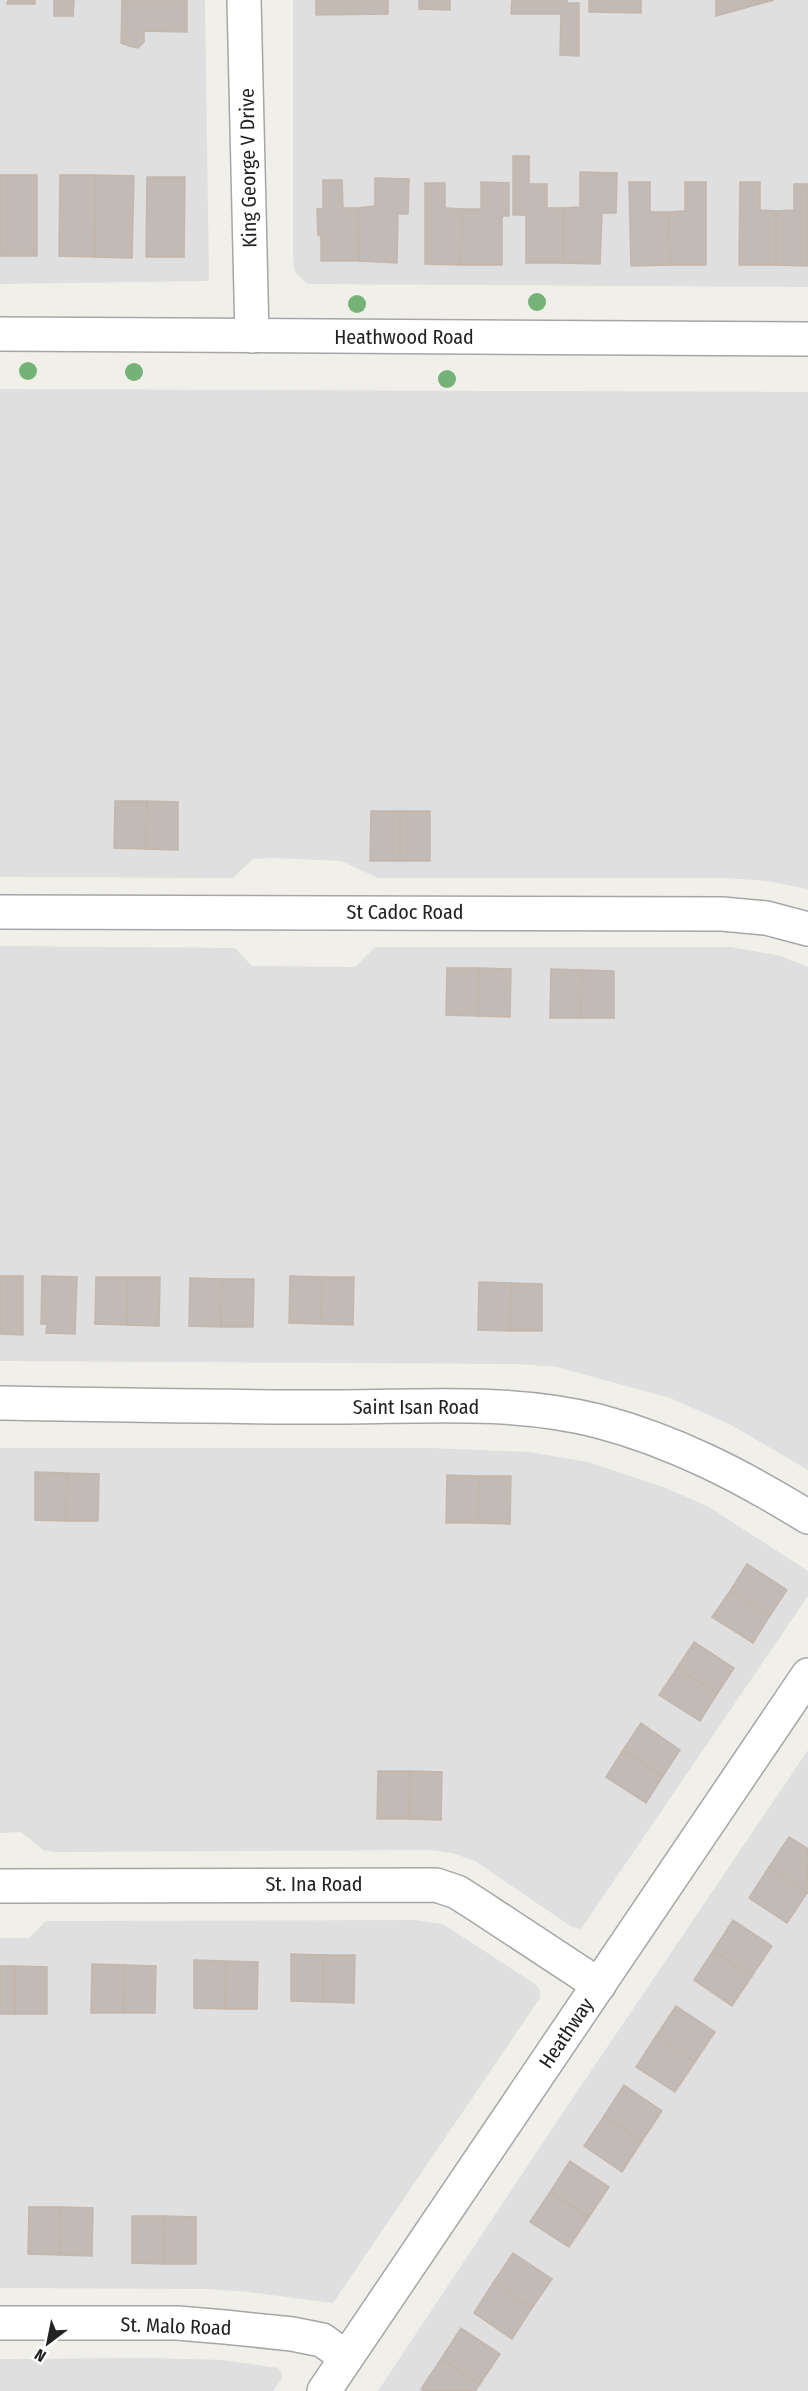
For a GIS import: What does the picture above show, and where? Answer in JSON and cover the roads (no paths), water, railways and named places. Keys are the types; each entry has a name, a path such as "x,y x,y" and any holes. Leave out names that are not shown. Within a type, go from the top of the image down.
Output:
{"street":[{"name":"King George V Drive","path":"244,0 252,336"},
{"name":"Heathwood Road","path":"0,334 808,339"},
{"name":"St Cadoc Road","path":"0,912 722,914 766,918 808,929"},
{"name":"Saint Isan Road","path":"0,1403 274,1407 486,1406 548,1411 599,1422 667,1443 712,1462 808,1517"},
{"name":"Heathway","path":"324,2391 808,1675"},
{"name":"St. Ina Road","path":"0,1886 436,1885 457,1893 479,1906 599,1985"},
{"name":"St. Malo Road","path":"0,2323 177,2323 225,2327 292,2334 322,2340 346,2357"}]}
